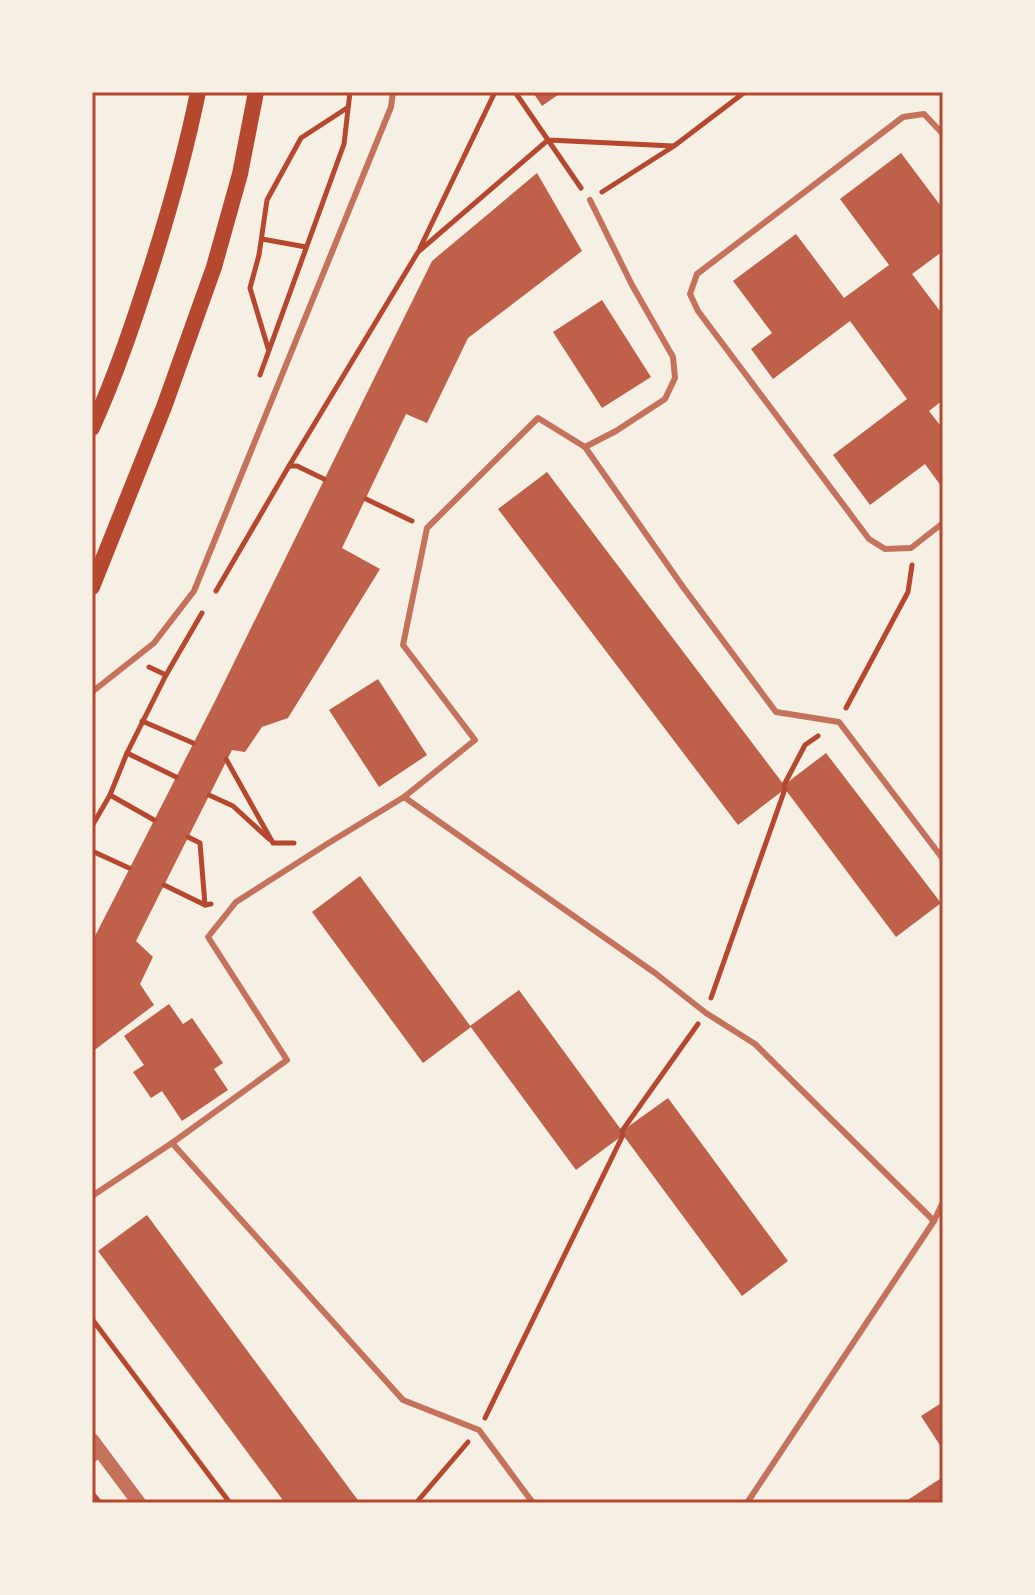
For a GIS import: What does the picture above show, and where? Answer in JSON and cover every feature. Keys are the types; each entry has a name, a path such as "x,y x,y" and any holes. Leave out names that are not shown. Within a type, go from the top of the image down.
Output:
{"main road":[{"path":"92,428 113,381 137,312 188,144 198,92"},
{"path":"92,587 164,407 214,267 240,174 256,92"}],"street":[{"path":"92,1440 97,1457 139,1503"}],"lane":[{"path":"92,692 154,643 194,591 391,107 393,92"},
{"path":"943,134 924,114 903,117 697,274 690,294 698,311 869,539 885,549 911,548 943,523"},
{"path":"585,447 665,399 676,370 673,357 632,285 590,200"},
{"path":"92,1196 287,1060 208,937 236,902 404,797 475,740 403,645 427,528 538,418 585,447 776,712 839,722 943,859"},
{"path":"404,797 655,973 706,1013 755,1044 934,1221"},
{"path":"172,1143 403,1400 479,1430 533,1503"},
{"path":"747,1503 934,1221 943,1202"}],"path":[{"path":"257,383 344,144 350,92"},
{"path":"212,596 418,252 495,92"},
{"path":"515,92 590,200 674,146 745,92"},
{"path":"269,349 250,288 259,255 267,200 301,138 348,108"},
{"path":"418,252 548,140 674,146"},
{"path":"262,239 306,247"},
{"path":"289,466 297,466 324,479"},
{"path":"366,499 427,528"},
{"path":"416,1503 479,1430 623,1133 706,1013 784,785 805,745 839,722 908,592 912,573 911,548"},
{"path":"92,826 110,795 142,721 204,609"},
{"path":"154,643 144,664 166,675"},
{"path":"142,721 193,743"},
{"path":"127,753 176,777"},
{"path":"226,759 273,843"},
{"path":"110,795 154,820"},
{"path":"209,795 233,806 273,843 327,844"},
{"path":"188,837 200,843 205,905"},
{"path":"92,851 129,868"},
{"path":"164,885 205,905 236,902"},
{"path":"92,1319 230,1503"},
{"path":"92,1493 100,1503"}],"building":[{"path":"562,92 542,106 534,94"},
{"path":"901,153 940,205 943,203 943,251 912,274 943,315 943,400 929,411 943,429 943,484 941,486 925,464 870,505 833,455 907,399 850,321 773,379 751,349 772,333 733,281 796,234 844,298 889,265 840,199"},
{"path":"537,173 582,251 468,338 427,423 406,414 342,548 380,569 288,718 262,727 245,752 232,750 136,941 153,957 140,984 154,1005 92,1052 92,942 432,261"},
{"path":"602,300 651,377 602,408 553,332"},
{"path":"547,472 784,785 826,753 941,903 896,937 785,789 738,825 498,509"},
{"path":"378,679 427,755 379,787 329,710"},
{"path":"360,876 471,1027 423,1063 312,912"},
{"path":"519,990 622,1131 668,1098 788,1261 742,1296 623,1135 576,1170 470,1026"},
{"path":"169,1004 183,1024 192,1018 223,1063 214,1069 228,1090 182,1121 162,1091 151,1098 133,1072 144,1065 124,1036"},
{"path":"147,1215 360,1503 285,1503 98,1251"},
{"path":"943,1402 943,1450 921,1416"},
{"path":"943,1477 943,1503 903,1503"}]}
